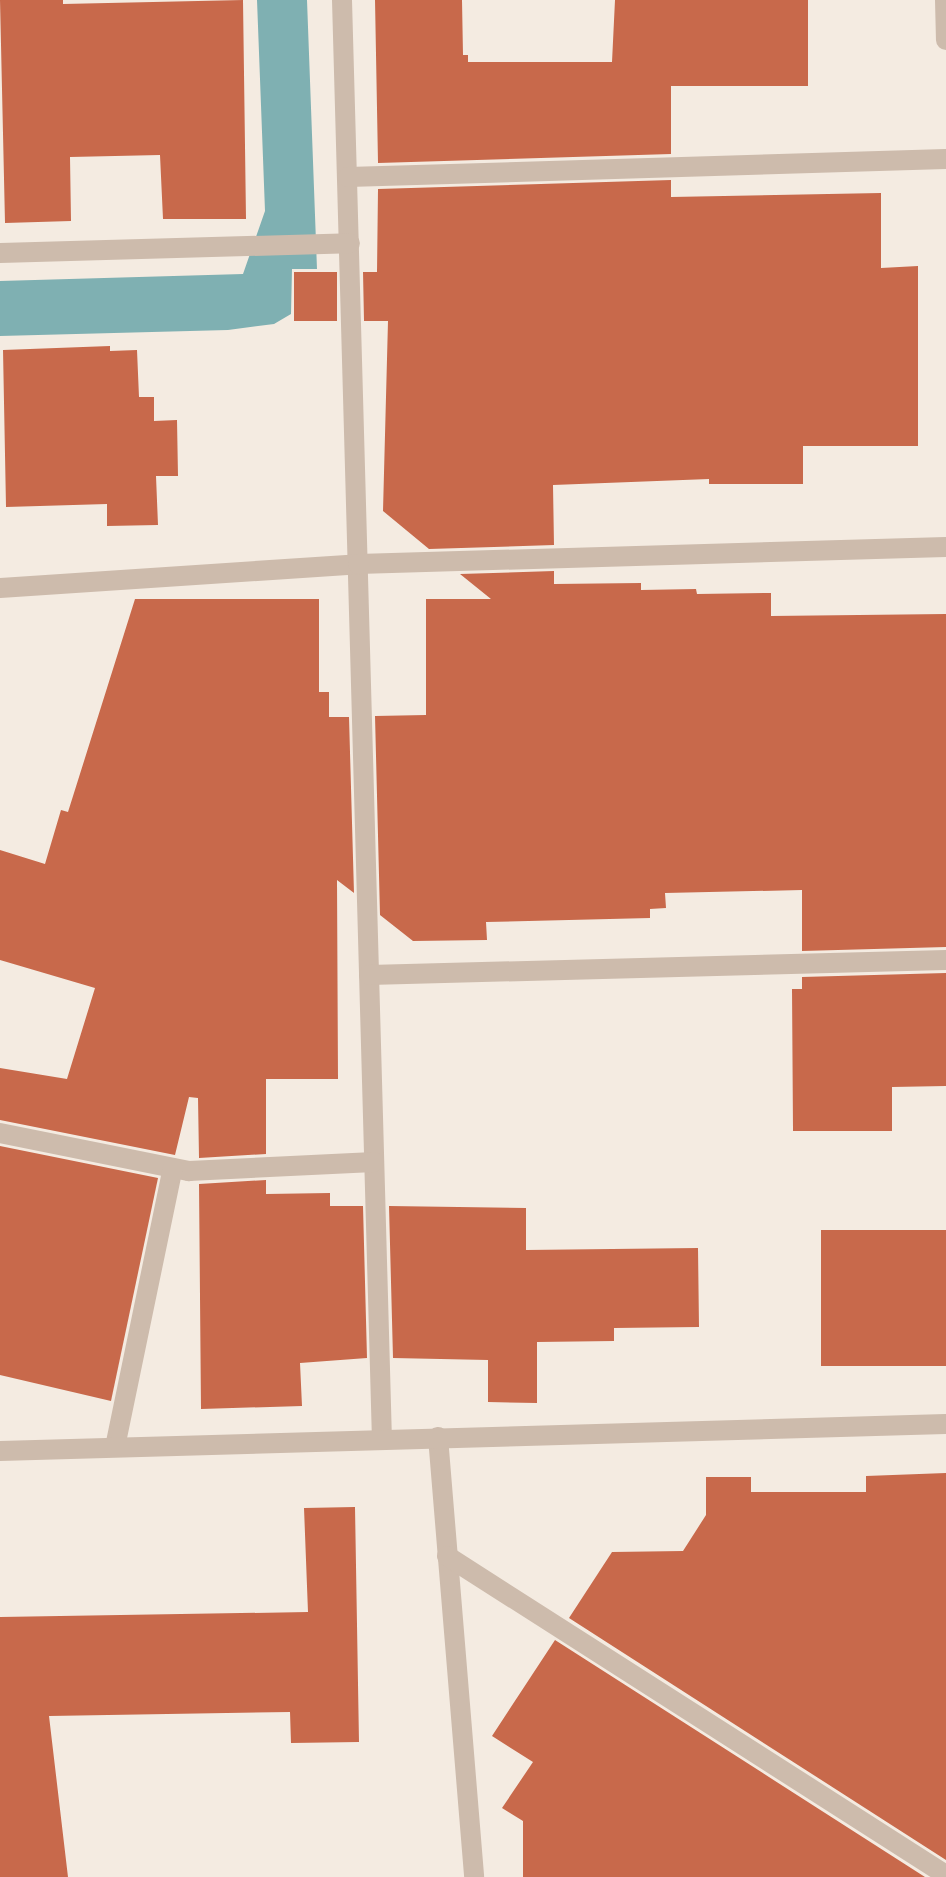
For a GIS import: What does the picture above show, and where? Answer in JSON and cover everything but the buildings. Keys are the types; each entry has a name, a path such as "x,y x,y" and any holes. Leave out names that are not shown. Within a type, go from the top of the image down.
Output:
{"street":[{"path":"342,0 382,1439"},
{"path":"945,0 946,40"},
{"path":"348,177 946,159"},
{"path":"0,253 350,243"},
{"path":"0,588 358,564 946,547"},
{"path":"369,975 946,960"},
{"path":"0,1133 173,1168 374,1162"},
{"path":"115,1447 173,1168"},
{"path":"0,1451 946,1424"},
{"path":"438,1437 474,1877"},
{"path":"447,1556 946,1875"}],"water":[{"path":"257,0 307,0 317,269 292,269 291,314 274,324 228,330 0,336 0,281 243,274 265,211"}]}
